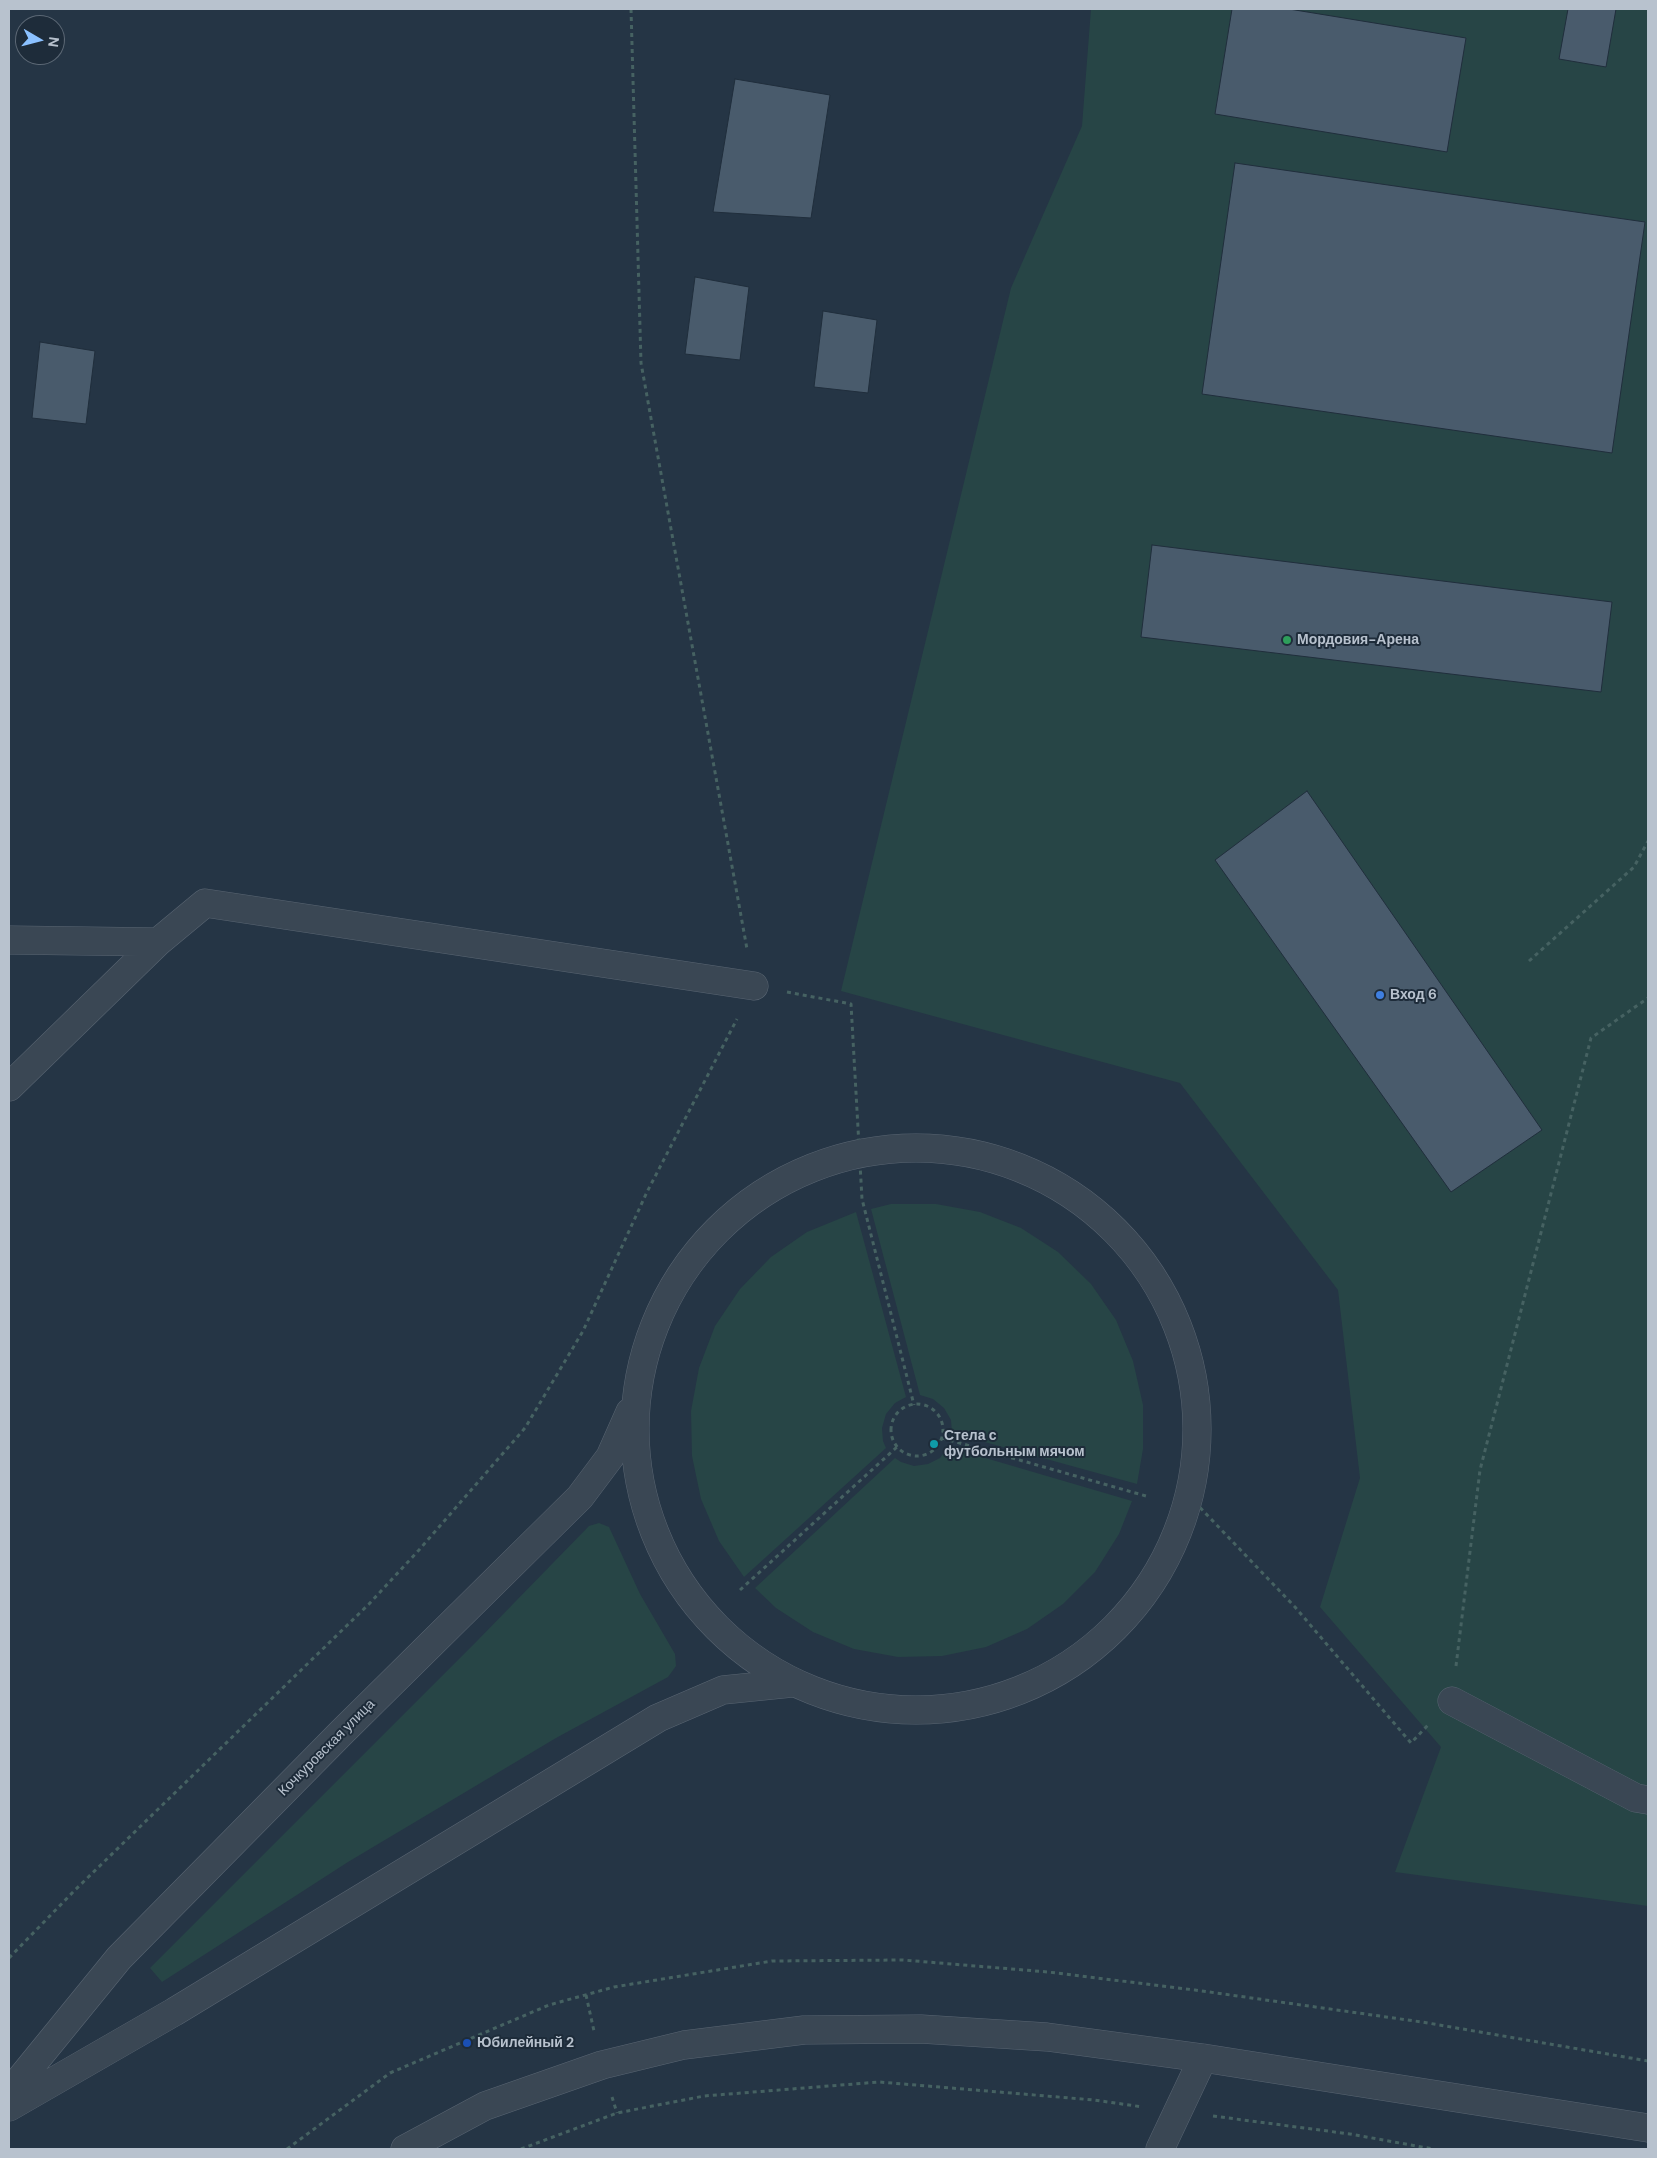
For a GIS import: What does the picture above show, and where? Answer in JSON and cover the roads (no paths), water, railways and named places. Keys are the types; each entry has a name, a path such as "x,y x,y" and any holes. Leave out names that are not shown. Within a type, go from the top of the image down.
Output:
{"street":[{"path":"9,1087 158,942 205,903 754,986"},
{"path":"9,940 158,942"},
{"path":"939,1148 994,1158 1045,1179 1092,1209 1131,1247 1162,1293 1184,1343 1195,1398 1196,1453 1187,1507 1166,1558 1136,1605 1097,1645 1052,1676 1002,1698 938,1710 892,1711 838,1701 792,1683 750,1658 713,1625 682,1587 658,1544 643,1497 634,1449 636,1400 646,1351 666,1300 696,1254 734,1214 780,1182 830,1160 884,1149 939,1148"},
{"name":"Кочкуровская улица","path":"9,2093 119,1958 580,1497 610,1457 636,1400"},
{"path":"9,2107 174,2012 658,1718 723,1690 792,1683"},
{"path":"1452,1701 1636,1798 1648,1800"},
{"path":"405,2149 485,2106 602,2065 684,2046 804,2030 921,2029 1047,2037 1203,2058 1648,2128"},
{"path":"1160,2149 1203,2058"}],"place":[{"name":"Мордовия-Арена","path":"1287,640"},
{"name":"Вход 6","path":"1380,995"},
{"name":"Стела с футбольным мячом","path":"934,1444"},
{"name":"Юбилейный 2","path":"467,2043"}]}
